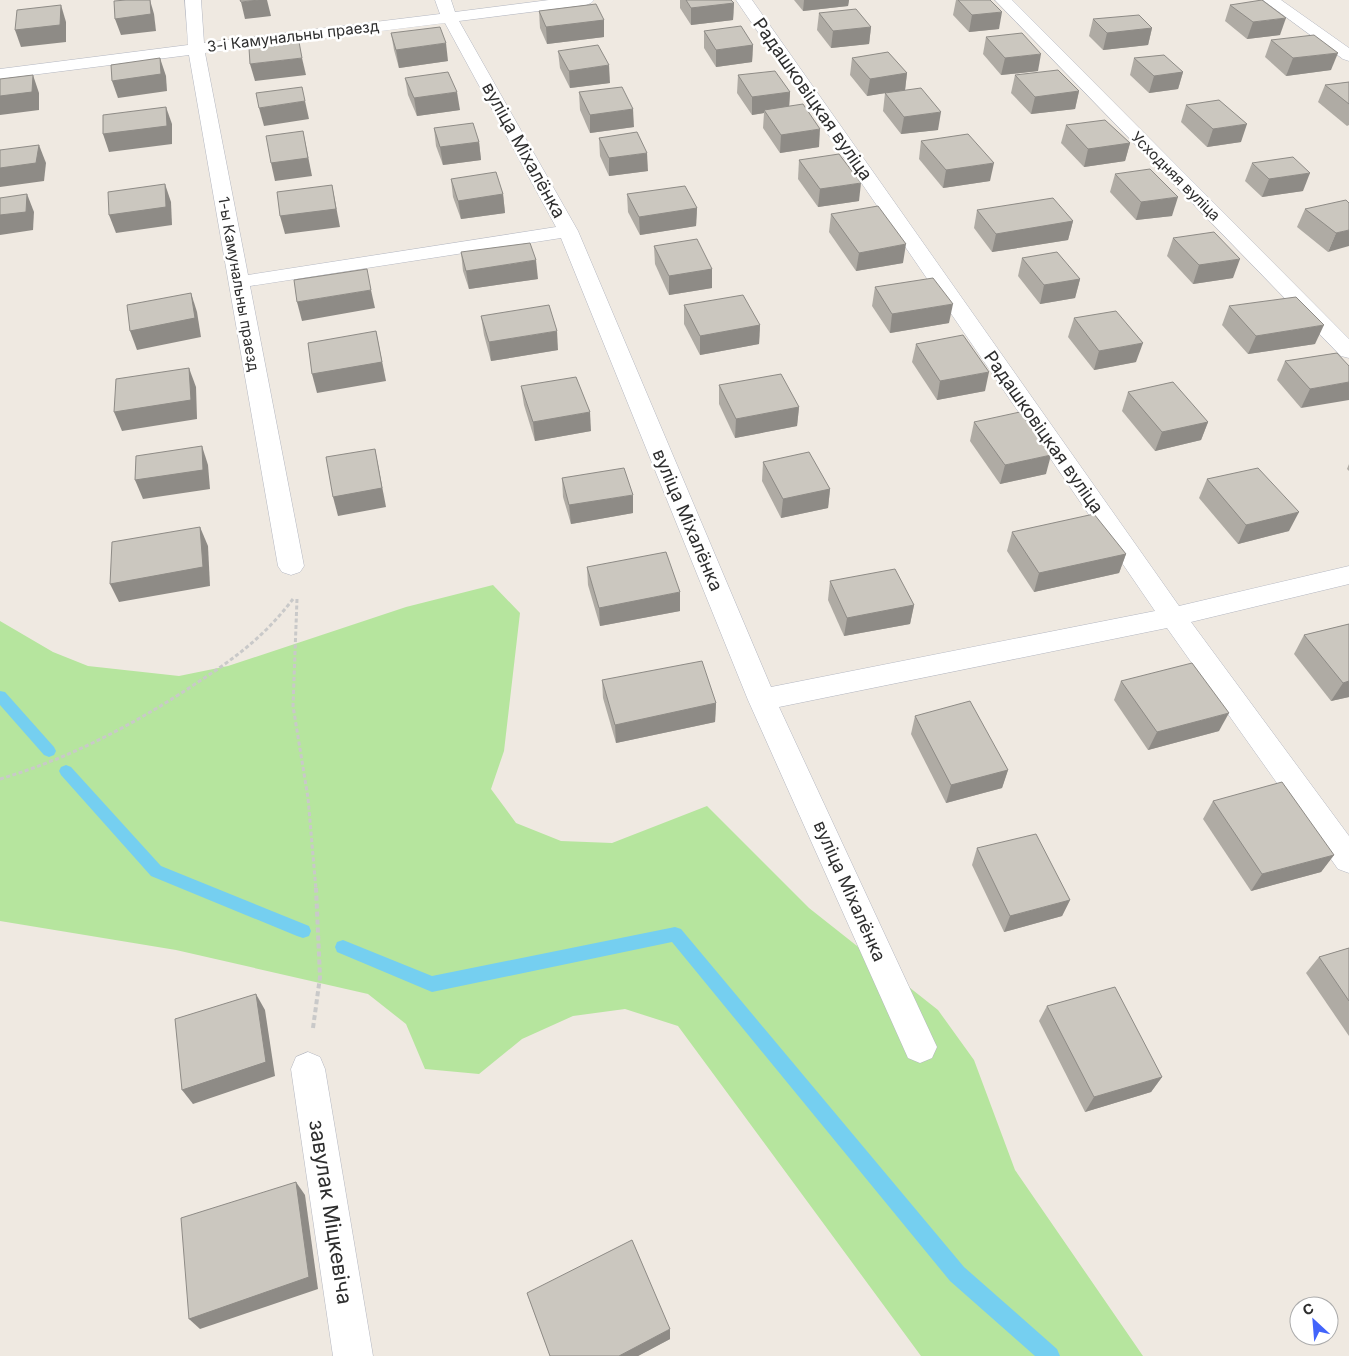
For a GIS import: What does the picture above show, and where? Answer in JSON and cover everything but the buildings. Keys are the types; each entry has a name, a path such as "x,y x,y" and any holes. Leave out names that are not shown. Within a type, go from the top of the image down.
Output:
{"street":[{"name":"1-ы Камунальны праезд","path":"193,0 196,48 291,566"},
{"name":"3-і Камунальны праезд","path":"0,74 196,48 446,8 586,0"},
{"name":"Радашковіцкая вуліца","path":"744,0 1173,617 1349,860"},
{"name":"Усходняя вуліца","path":"1003,0 1349,351"},
{"path":"1271,0 1349,56"},
{"name":"вуліца Міхалёнка","path":"446,8 568,231 762,700 920,1047"},
{"path":"239,282 568,231"},
{"path":"762,700 1173,617 1349,575"},
{"name":"завулак Міцкевіча","path":"308,1069 353,1356"}],"path":[{"path":"0,779 52,761 114,734 161,707 248,648 274,623 297,594 293,706 308,798 318,911 320,976 308,1069"}],"green space":[{"path":"493,585 520,613 504,751 491,789 516,823 561,841 612,843 707,806 809,908 938,1010 974,1060 1015,1170 1143,1356 921,1356 678,1026 625,1009 573,1016 522,1039 479,1074 425,1069 406,1024 368,994 176,950 0,921 0,621 53,652 88,666 179,676 228,666 406,607"}],"waterway":[{"path":"0,696 49,751"},
{"path":"66,771 156,871 303,931"},
{"path":"343,947 432,984 675,934 957,1274 1050,1356"}]}
